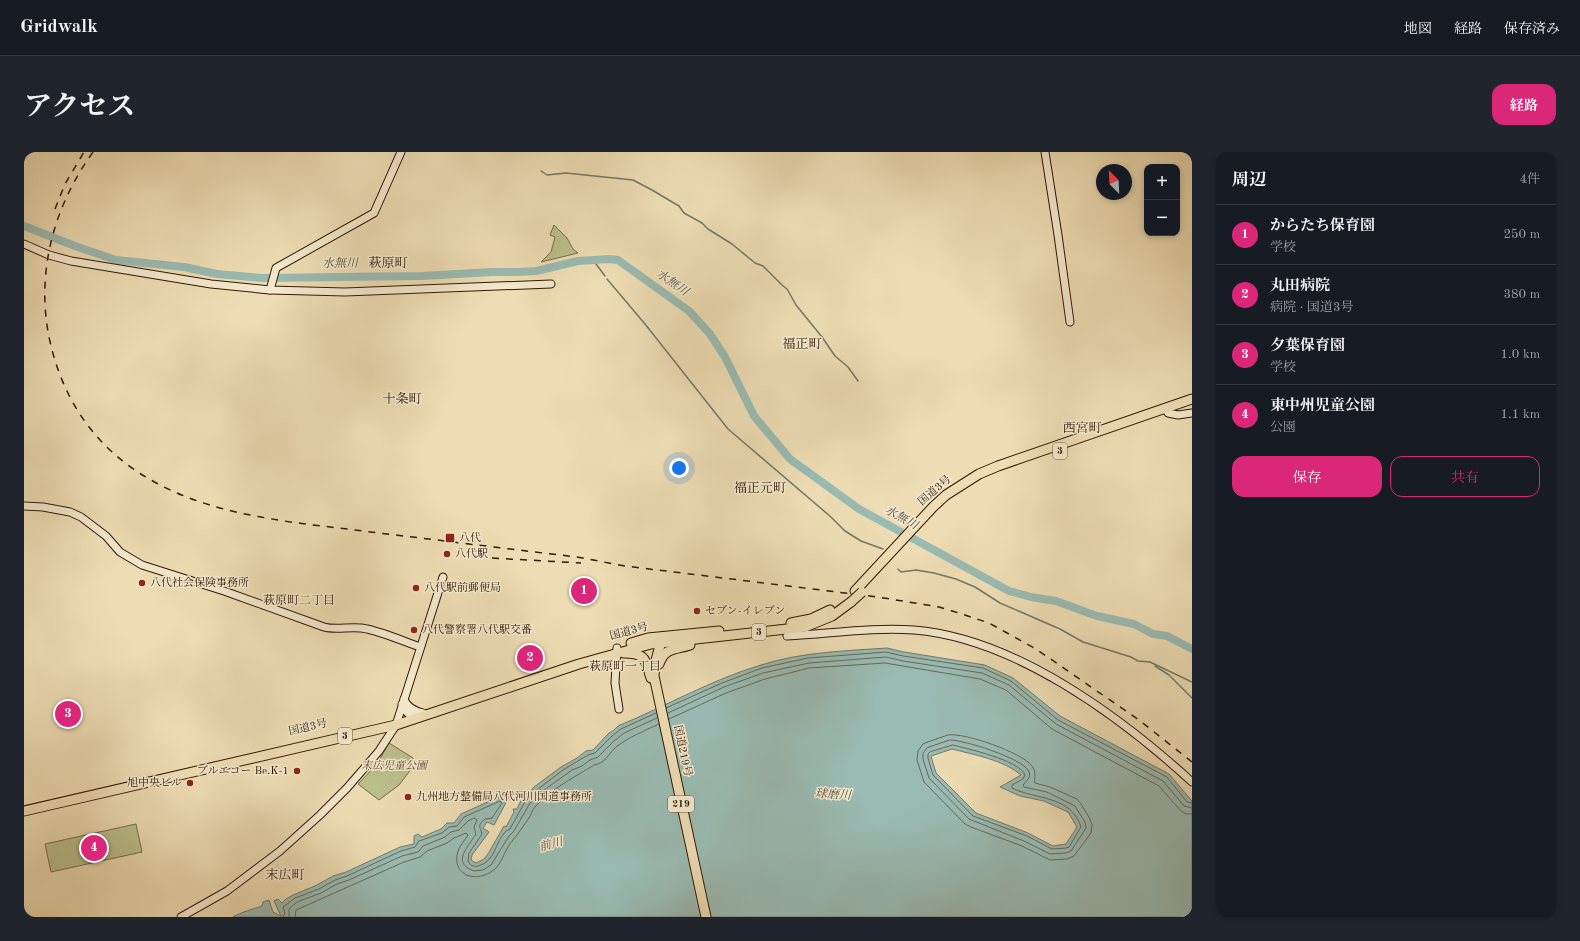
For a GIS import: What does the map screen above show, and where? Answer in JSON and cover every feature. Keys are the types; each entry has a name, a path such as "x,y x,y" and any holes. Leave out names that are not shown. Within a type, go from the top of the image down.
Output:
{"highway":[{"name":"国道3号","path":"1185,410 1192,399"},
{"name":"国道3号","path":"24,811 396,722 617,650 648,638 661,640 712,638 805,627 832,616 848,602 903,544 946,495 979,474 998,466 1167,411 1185,410 1192,405"},
{"name":"国道3号","path":"661,640 797,622 826,612 848,602"},
{"path":"654,676 658,670 661,659 669,650 712,638"},
{"name":"国道219号","path":"661,640 655,664 654,676 656,689 706,917"},
{"path":"617,650 639,655 644,658 649,667 650,677 656,689"},
{"name":"国道3号","path":"24,807 396,722"}],"street":[{"path":"270,287 276,268 374,213 401,152"},
{"path":"1045,152 1070,322"},
{"path":"24,244 49,256 71,261 211,284 345,292 551,284"},
{"path":"24,506 43,507 70,512 81,517 106,536 120,552 135,562 152,569 224,591 324,627 333,629 355,627 367,629 420,647"},
{"path":"181,917 228,891 266,863 293,840 341,794 380,751 396,722 443,577"},
{"path":"787,636 871,629 915,630 938,633 999,651 1065,685 1100,708 1127,727 1192,782"},
{"path":"617,650 614,683 619,709"},
{"path":"403,702 406,712 418,715"},
{"path":"403,702 418,715"}],"green space":[{"path":"554,225 567,238 573,249 578,253 541,262 551,252 555,237 550,235"},
{"name":"末広児童公園","path":"389,743 413,758 415,764 399,785 379,800 358,784 377,764"},
{"path":"136,824 142,852 51,872 45,844"}],"water":[{"path":"887,648 985,665 1013,678 1060,716 1169,774 1192,801 1192,917 233,917 262,906 263,902 269,900 273,912 281,916 274,901 278,899 282,903 293,895 317,885 333,876 346,872 400,847 414,844 414,836 418,834 422,837 441,829 447,823 454,823 461,814 501,796 504,792 509,797 494,825 487,822 483,828 489,832 472,855 471,860 476,863 484,859 488,854 504,826 506,827 514,812 513,809 517,809 524,794 529,793 534,787 561,767 586,751 593,750 618,726 724,678 761,665 792,657 839,651","holes":["952,749 1006,765 1021,775 1000,787 1020,796 1044,801 1068,812 1077,827 1066,844 1053,846 1028,833 976,813 936,773 931,756"]}],"waterway":[{"path":"541,171 547,175 566,173 633,180 679,206 684,213 702,223 708,229 732,244 755,263 763,266 787,289 796,305 822,337 835,356 848,367 858,381"},
{"name":"水無川","path":"24,226 116,260 184,267 217,274 262,278 422,276 519,272 536,271 578,261 609,259 618,260 689,311 710,334 725,357 754,416 790,459 859,509 1009,591 1031,597 1056,601 1097,616 1134,624 1153,634 1167,636 1192,649"},
{"path":"593,260 605,276"},
{"path":"607,279 645,324 728,429 831,517 845,531 861,541 883,549"},
{"path":"898,569 901,572 916,570 956,579 975,587 1000,603 1060,629 1083,642 1131,657 1138,661 1150,662 1192,682"},
{"path":"1155,666 1169,675 1192,698"}],"railway":[{"path":"55,209 65,184 84,152"},
{"path":"93,152 79,173 68,194 52,240 47,264 45,288 49,337 60,376 77,409 98,438 124,462 153,481 186,497 222,509 261,517 577,557 625,566 878,597 939,607 989,623 1036,649 1139,720 1192,762"},
{"path":"492,558 581,563"}],"place":[{"name":"八代","path":"450,538"},
{"name":"八代駅","path":"447,554"},
{"name":"八代社会保険事務所","path":"142,583"},
{"name":"八代駅前郵便局","path":"416,588"},
{"name":"からたち保育園","path":"584,591"},
{"name":"セブン-イレブン","path":"697,611"},
{"name":"八代警察署八代駅交番","path":"414,630"},
{"name":"丸田病院","path":"530,658"},
{"name":"夕葉保育園","path":"68,714"},
{"name":"ブルエコー Be.K-1","path":"297,771"},
{"name":"旭中央ビル","path":"190,783"},
{"name":"九州地方整備局八代河川国道事務所","path":"408,797"},
{"name":"東中州児童公園","path":"94,848"}],"district":[{"name":"萩原町","path":"388,263"},
{"name":"福正町","path":"802,344"},
{"name":"十条町","path":"402,399"},
{"name":"西宮町","path":"1082,428"},
{"name":"福正元町","path":"760,488"},
{"name":"萩原町二丁目","path":"299,601"},
{"name":"萩原町一丁目","path":"625,667"},
{"name":"末広町","path":"285,875"}],"water label":[{"name":"球磨川","path":"833,795"},
{"name":"前川","path":"551,845"}]}
